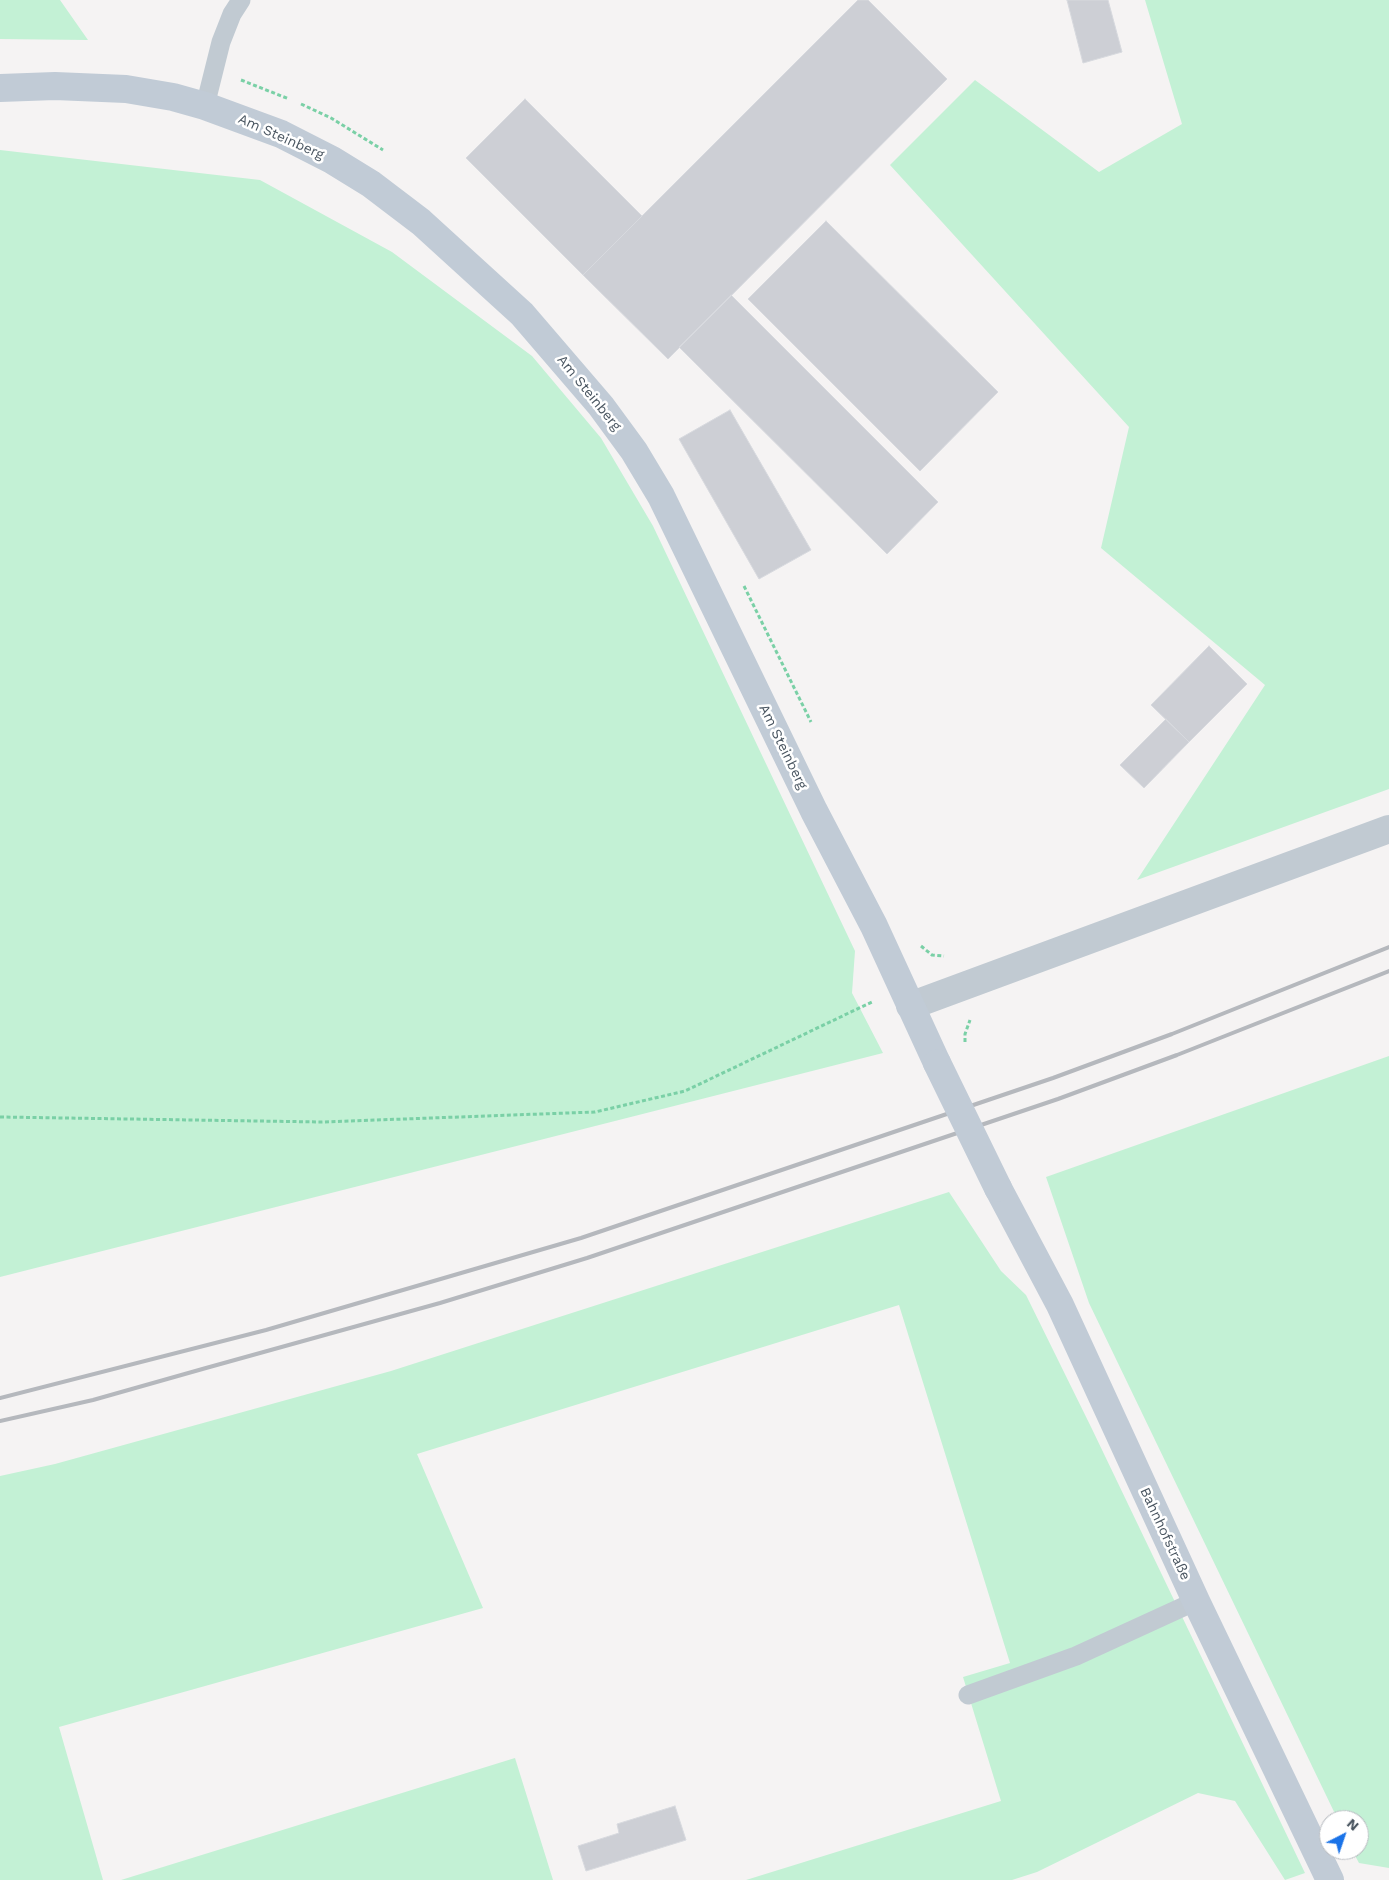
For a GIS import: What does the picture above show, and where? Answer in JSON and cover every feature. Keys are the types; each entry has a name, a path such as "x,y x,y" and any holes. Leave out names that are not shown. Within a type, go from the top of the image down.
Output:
{"main road":[{"name":"Am Steinberg","path":"0,88 55,86 126,89 173,97 205,106 281,134 332,160 378,189 421,222 522,314 601,406 634,451 664,504 814,812 874,926 937,1063"},
{"name":"Bahnhofstraße","path":"937,1063 998,1188 1060,1305 1196,1601 1330,1880"}],"street":[{"path":"910,1006 1389,830"}],"lane":[{"path":"205,106 232,14 242,0"},
{"path":"968,1695 1076,1656 1196,1601"}],"path":[{"path":"214,71 246,82 331,118 386,152"},
{"path":"741,579 812,725"},
{"path":"915,941 932,955 946,957"},
{"path":"0,1117 322,1122 595,1112 685,1091 876,1000 910,1006"}],"green space":[{"path":"0,0 60,0 88,40 0,39"},
{"path":"1145,0 1389,0 1389,789 1137,880 1265,685 1101,548 1129,427 890,165 975,80 1099,172 1182,124"},
{"path":"0,150 260,180 392,252 532,356 601,438 653,526 855,951 852,993 883,1053 0,1277"},
{"path":"1389,1056 1389,1868 1359,1863 1357,1860 1369,1860 1369,1810 1333,1810 1089,1303 1046,1177"},
{"path":"949,1192 1001,1271 1026,1295 1305,1873 1285,1880 1235,1801 1198,1793 1037,1872 1012,1880 746,1880 1001,1801 963,1677 1010,1663 899,1305 417,1454 483,1608 59,1727 103,1880 0,1880 0,1476 55,1464 391,1371"},
{"path":"515,1758 553,1880 121,1880"}],"building":[{"path":"858,0 868,0 947,79 668,359 583,275"},
{"path":"1067,0 1108,0 1122,52 1083,63"},
{"path":"525,99 642,216 583,275 466,158"},
{"path":"826,221 998,392 920,471 748,299"},
{"path":"731,295 938,502 887,554 679,347"},
{"path":"730,410 811,550 759,579 679,439"},
{"path":"1209,646 1247,684 1189,742 1151,705"},
{"path":"1166,719 1189,742 1144,788 1120,765"},
{"path":"675,1806 686,1840 586,1871 578,1846 619,1833 617,1824"}],"railway":[{"path":"0,1398 266,1330 581,1238 1053,1078 1172,1034 1389,947"},
{"path":"0,1421 93,1400 440,1303 587,1258 1058,1099 1177,1055 1389,971"}]}
